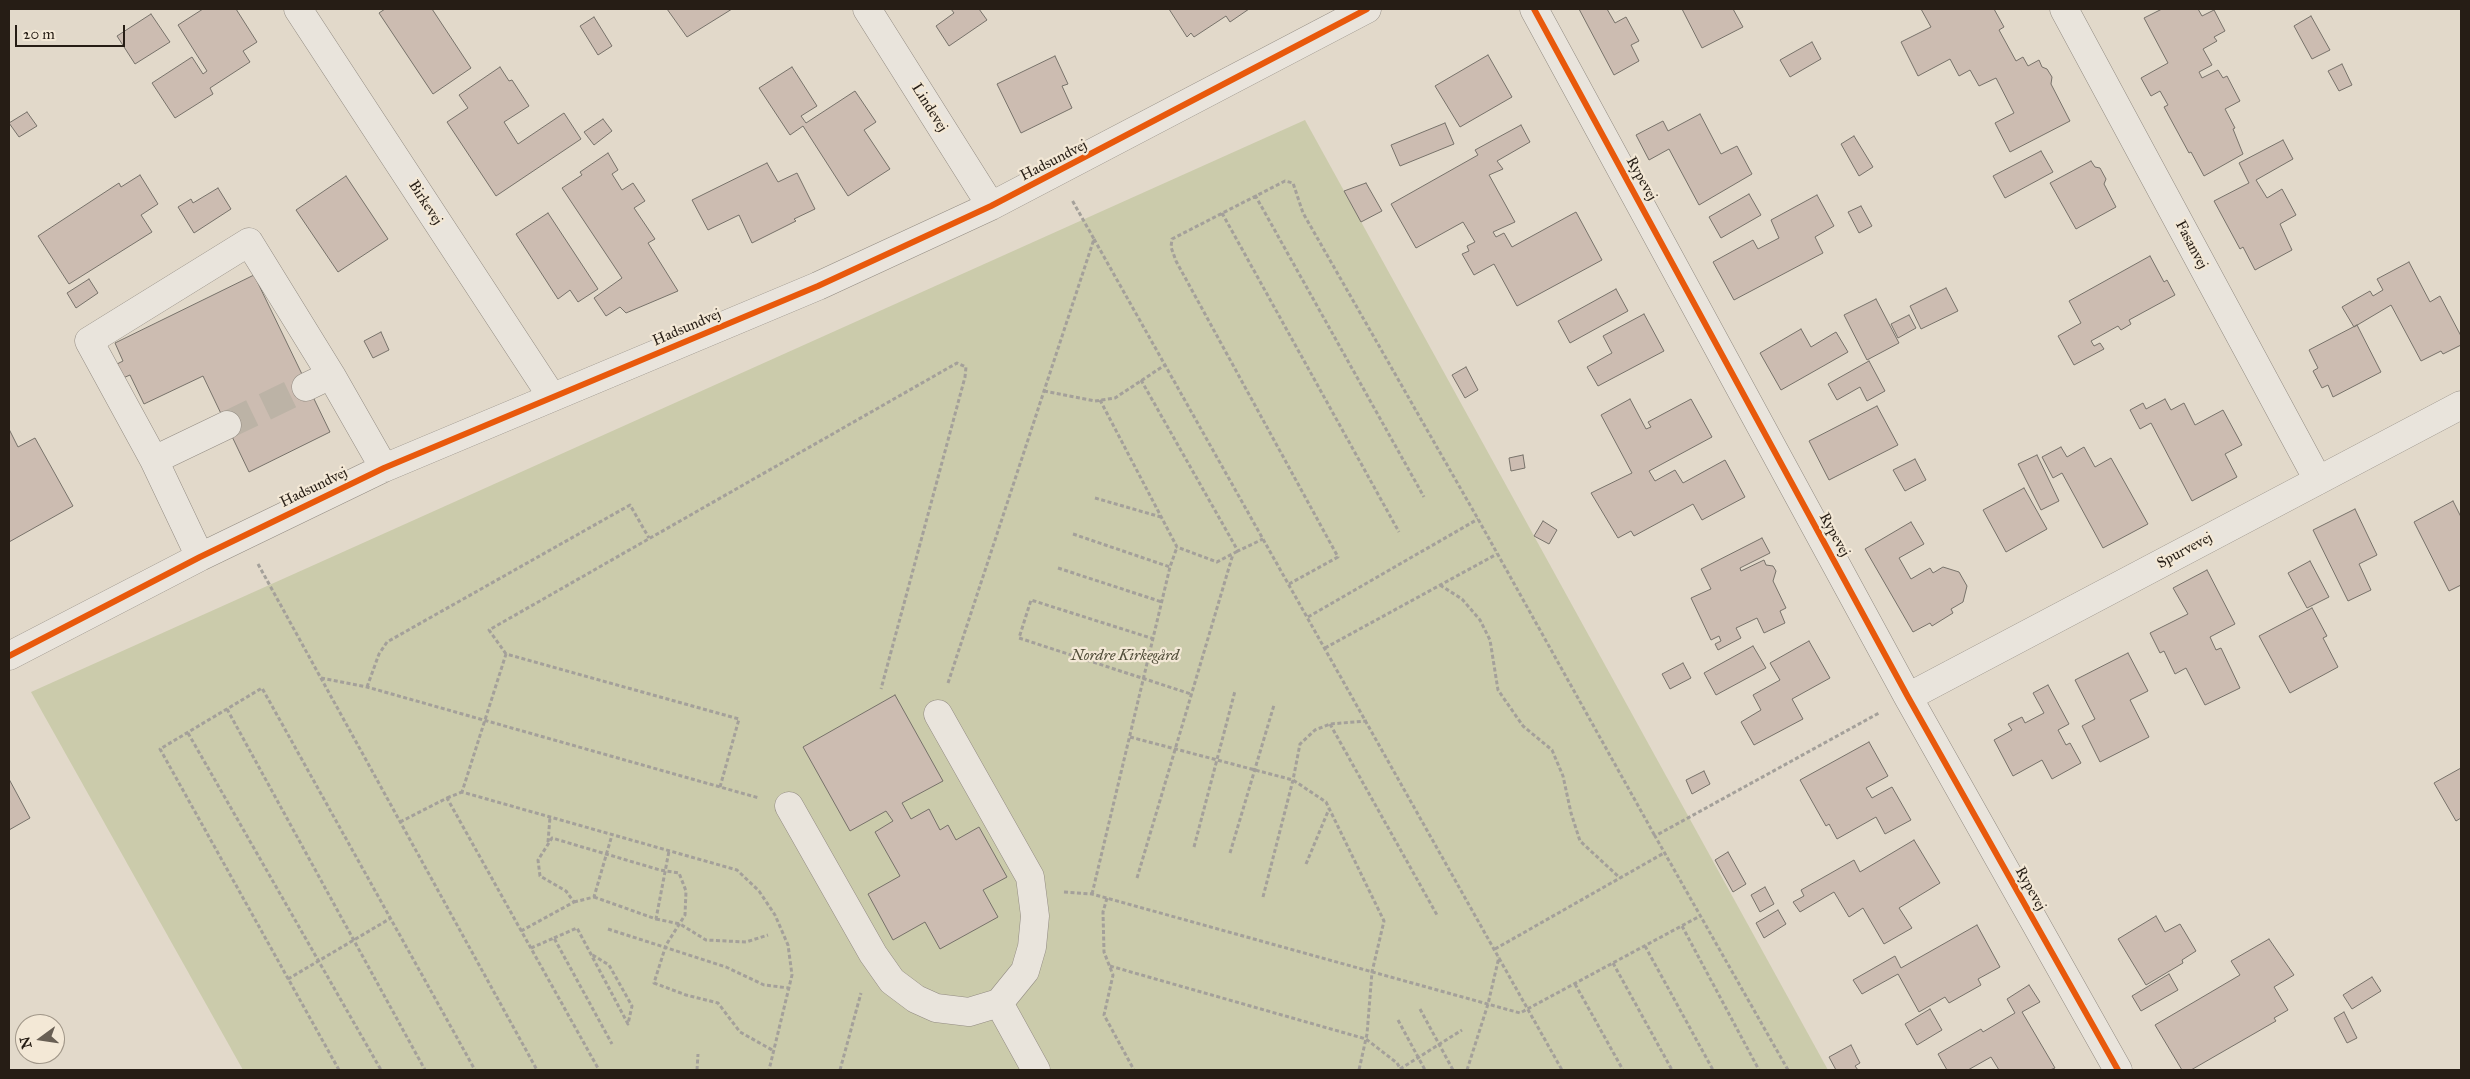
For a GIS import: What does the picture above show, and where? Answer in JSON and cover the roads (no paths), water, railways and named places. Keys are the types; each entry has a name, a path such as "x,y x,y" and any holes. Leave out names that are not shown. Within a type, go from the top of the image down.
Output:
{"street":[{"name":"Birkevej","path":"298,9 552,397"},
{"name":"Lindevej","path":"867,9 991,206"},
{"name":"Hadsundvej","path":"10,653 200,557 384,468 818,286 991,206 1058,174 1368,9"},
{"name":"Rypevej","path":"1534,9 1908,697 2118,1070"},
{"name":"Fasanvej","path":"2064,9 2318,480"},
{"path":"200,557 154,460 89,341 250,242 331,375 384,468"},
{"path":"306,387 331,375"},
{"name":"Spurvevej","path":"1908,697 2461,405"},
{"path":"154,460 227,425"},
{"path":"789,806 873,954 892,981 916,999 936,1008 969,1012 999,1003 1025,970 1032,947 1035,916 1030,877 938,714"},
{"path":"999,1003 1036,1070"}],"tunnel":[{"path":"227,425 306,387"}],"park label":[{"name":"Nordre Kirkegård","path":"1125,656"}]}
